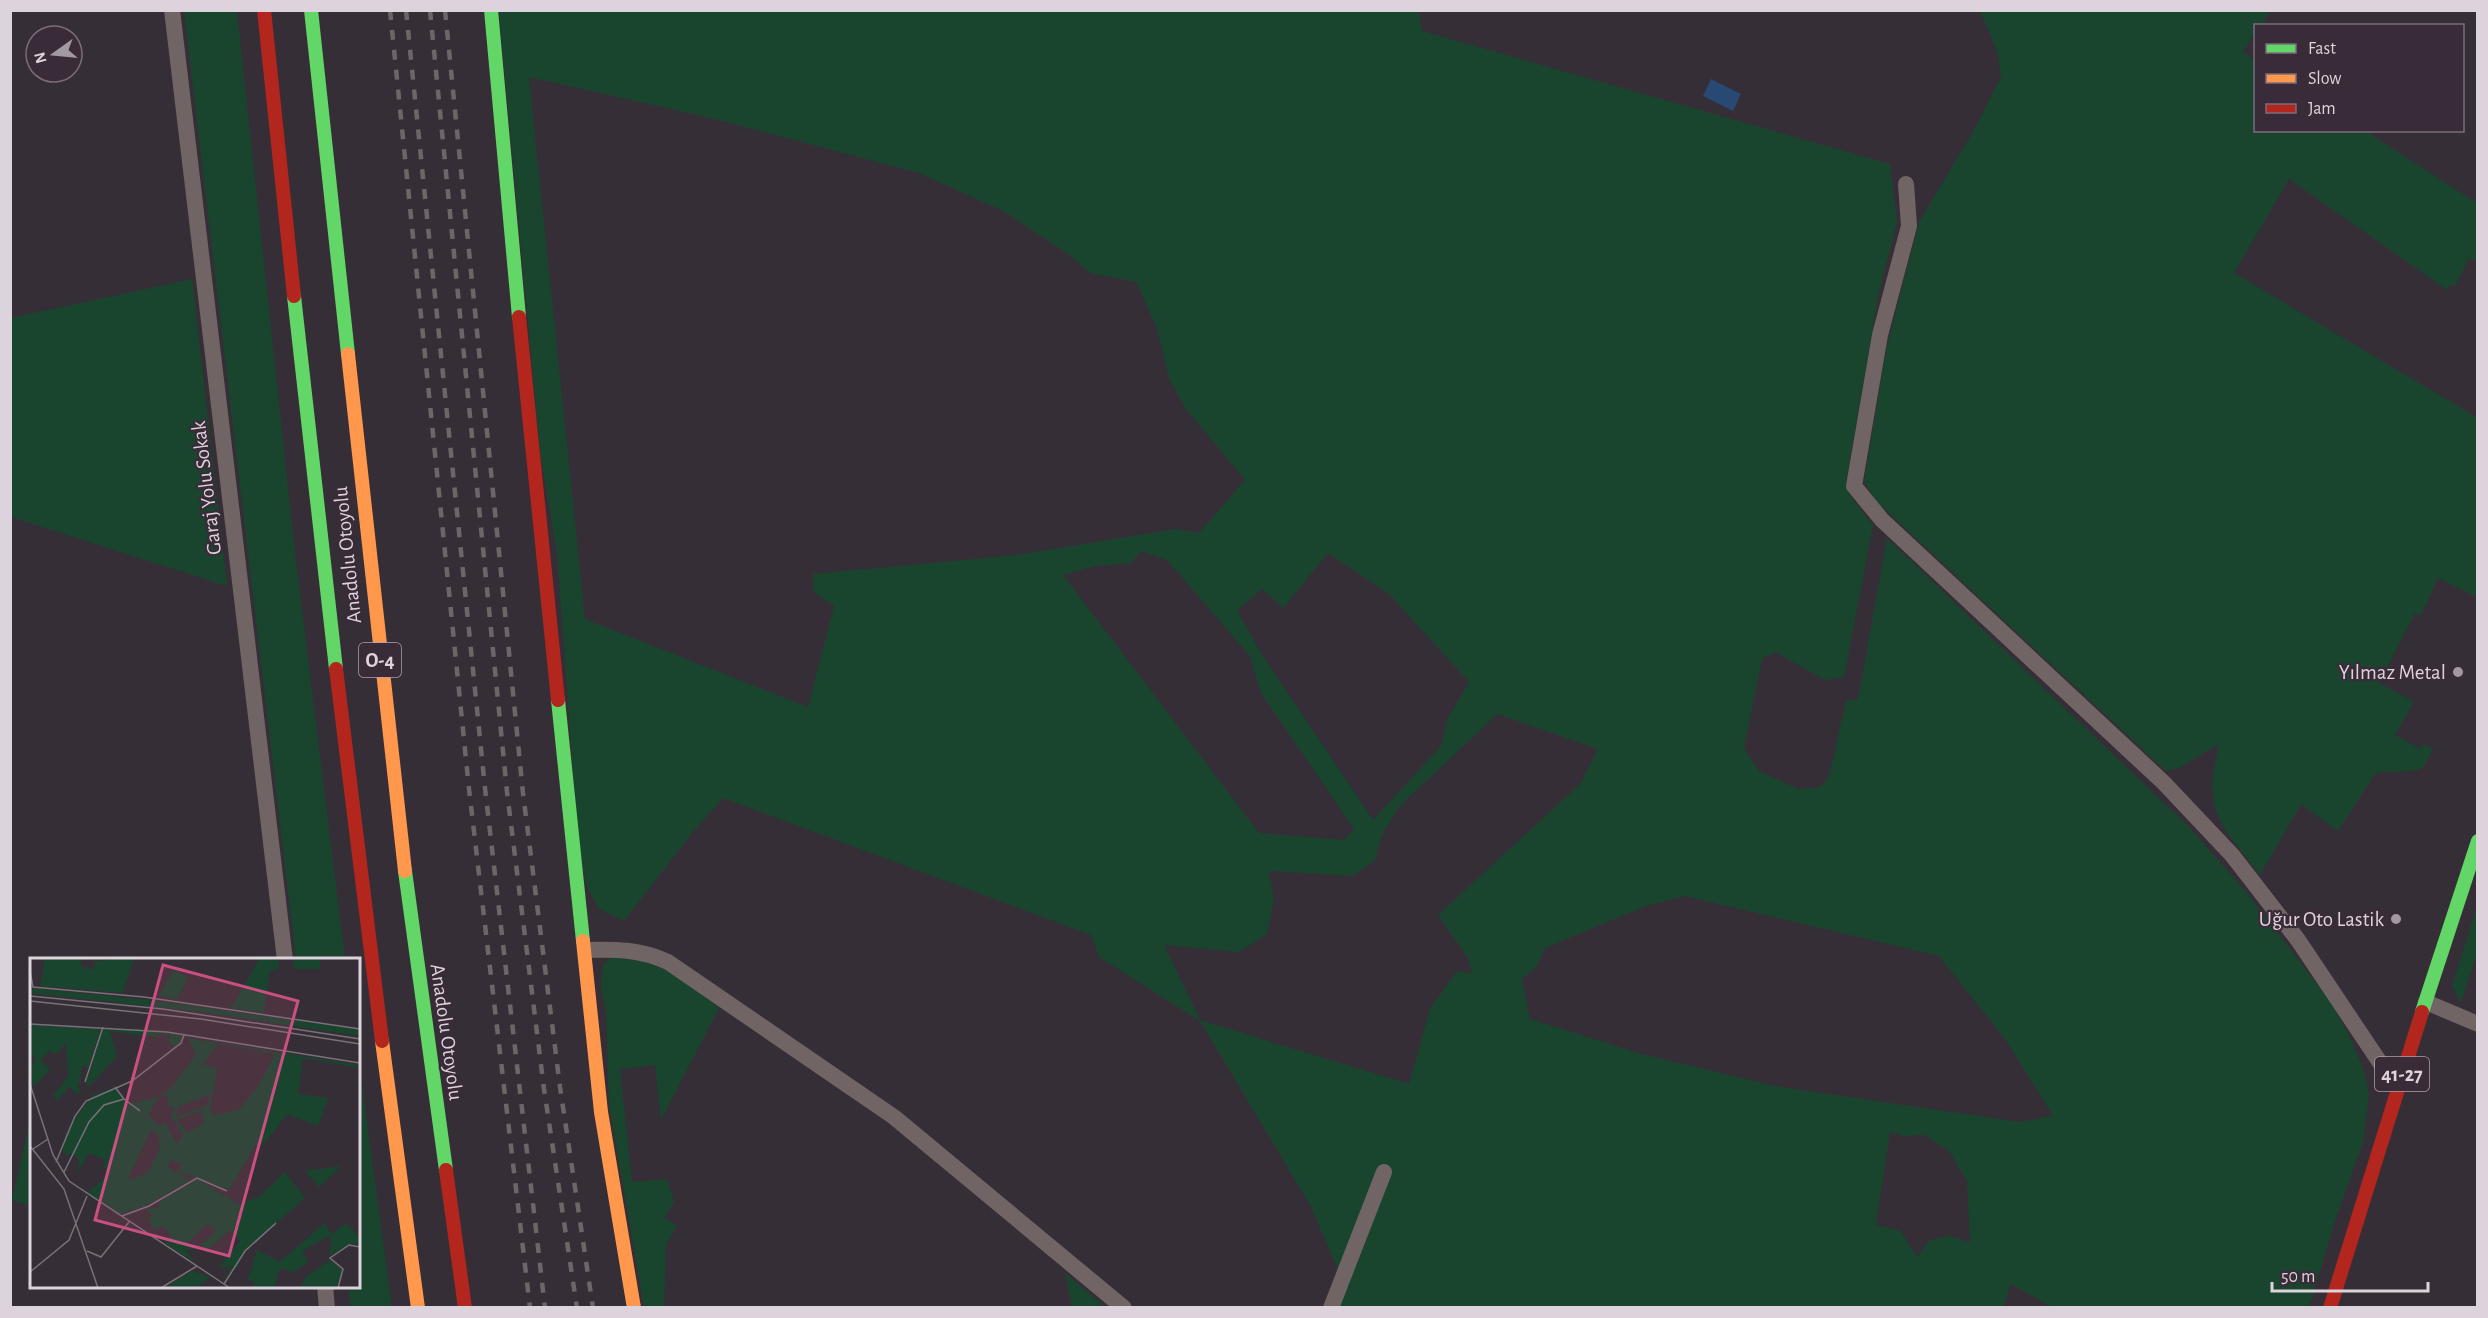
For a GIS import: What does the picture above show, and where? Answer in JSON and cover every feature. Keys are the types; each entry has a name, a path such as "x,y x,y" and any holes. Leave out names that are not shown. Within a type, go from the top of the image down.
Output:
{"main road":[{"name":"Anadolu Otoyolu","path":"264,10 319,534 402,1204 418,1308"},
{"name":"Anadolu Otoyolu","path":"311,10 400,834 465,1308"},
{"path":"491,10 522,353 602,1112 634,1308"},
{"name":"41-27","path":"2330,1308 2397,1088 2478,841"}],"street":[{"name":"Garaj Yolu Sokak","path":"172,10 285,958"},
{"path":"1906,184 1909,226 1880,335 1854,486 1882,520 2164,783 2232,855 2298,940 2397,1088"},
{"path":"585,950 624,949 648,952 668,962 894,1118 1124,1308"},
{"path":"2426,1002 2478,1024"},
{"path":"1331,1308 1384,1172"},
{"path":"325,1288 327,1308"}],"green space":[{"path":"184,11 237,11 295,553 345,958 296,958"},
{"path":"499,11 1419,11 1422,31 1890,164 1897,222 1879,292 1846,481 1851,497 1873,525 1844,677 1825,680 1775,652 1762,659 1744,748 1759,771 1799,789 1820,787 1829,777 1846,701 1858,699 1887,538 2187,825 2244,889 2329,1000 2349,1035 2364,1070 2369,1094 2363,1142 2335,1221 2309,1307 2052,1307 2011,1284 2003,1308 1331,1307 1343,1281 1310,1205 1200,1021 1099,957 1091,935 723,798 692,833 624,921 599,909 587,887 578,840 557,553 540,451","holes":["529,77 719,120 919,173 1005,212 1068,254 1090,273 1136,282 1157,328 1169,379 1186,409 1245,480 1199,533 1176,529 1017,555 813,574 813,591 834,606 808,707 585,619","1141,551 1167,560 1250,656 1261,693 1354,829 1344,840 1259,833 1063,575 1095,566 1131,563","1328,553 1389,594 1469,682 1447,720 1441,746 1373,820 1261,653 1237,610 1262,589 1283,608","1497,714 1598,749 1580,784 1438,915 1468,958 1472,973 1457,971 1430,1009 1409,1084 1200,1020 1164,945 1239,952 1267,934 1274,900 1269,871 1353,876 1375,860 1382,835 1399,807","1685,896 1939,956 2005,1039 2053,1116 2020,1122 1775,1086 1642,1054 1530,1019 1522,979 1537,966 1545,948 1646,906","1890,1132 1903,1136 1924,1135 1949,1151 1967,1181 1970,1242 1949,1236 1930,1240 1917,1257 1901,1231 1876,1225"]},
{"path":"1980,11 2271,11 2262,24 2254,24 2254,35 2243,52 2254,59 2254,132 2367,132 2477,203 2477,262 2469,258 2455,286 2450,284 2447,290 2289,179 2234,273 2478,418 2477,597 2438,578 2421,615 2415,613 2379,683 2414,702 2395,735 2420,749 2423,744 2433,749 2423,768 2375,774 2338,831 2301,804 2260,875 2234,842 2218,816 2213,787 2219,745 2181,767 2166,771 1877,502 1864,481 1887,346 1919,222 1974,130 2001,77 1997,51"},
{"path":"192,279 227,586 11,517 11,318"},
{"path":"2477,906 2477,953 2461,1002 2452,986"},
{"path":"632,957 672,972 719,1008 661,1120 655,1065 620,1069 632,1182 667,1179 674,1202 664,1217 677,1226 666,1244 664,1307 644,1307 609,1104 606,1010 601,988 602,966 611,958"},
{"path":"360,1069 392,1307 351,1307 348,1288 360,1288"},
{"path":"30,1121 30,1206 12,1200"},
{"path":"1065,1273 1105,1307 1072,1307"}],"water":[{"path":"1711,79 1741,94 1733,111 1703,96"}],"railway":[{"path":"390,10 469,789 530,1308"},
{"path":"406,10 485,788 545,1308"},
{"path":"430,10 507,792 544,1089 577,1308"},
{"path":"445,10 523,793 560,1087 593,1308"}],"traffic: fast":[{"path":"311,10 348,354"},
{"path":"491,10 519,317"},
{"path":"294,296 336,669"},
{"path":"558,700 583,941"},
{"path":"2422,1012 2478,841"},
{"path":"405,871 446,1170"}],"traffic: slow":[{"path":"348,354 405,871"},
{"path":"583,941 601,1112 634,1308"},
{"path":"382,1041 418,1308"}],"traffic: jam":[{"path":"264,10 294,296"},
{"path":"519,317 558,700"},
{"path":"336,669 382,1041"},
{"path":"2330,1308 2422,1012"},
{"path":"446,1170 465,1308"}],"place":[{"name":"Yılmaz Metal","path":"2458,672"},
{"name":"Uğur Oto Lastik","path":"2396,919"}]}
